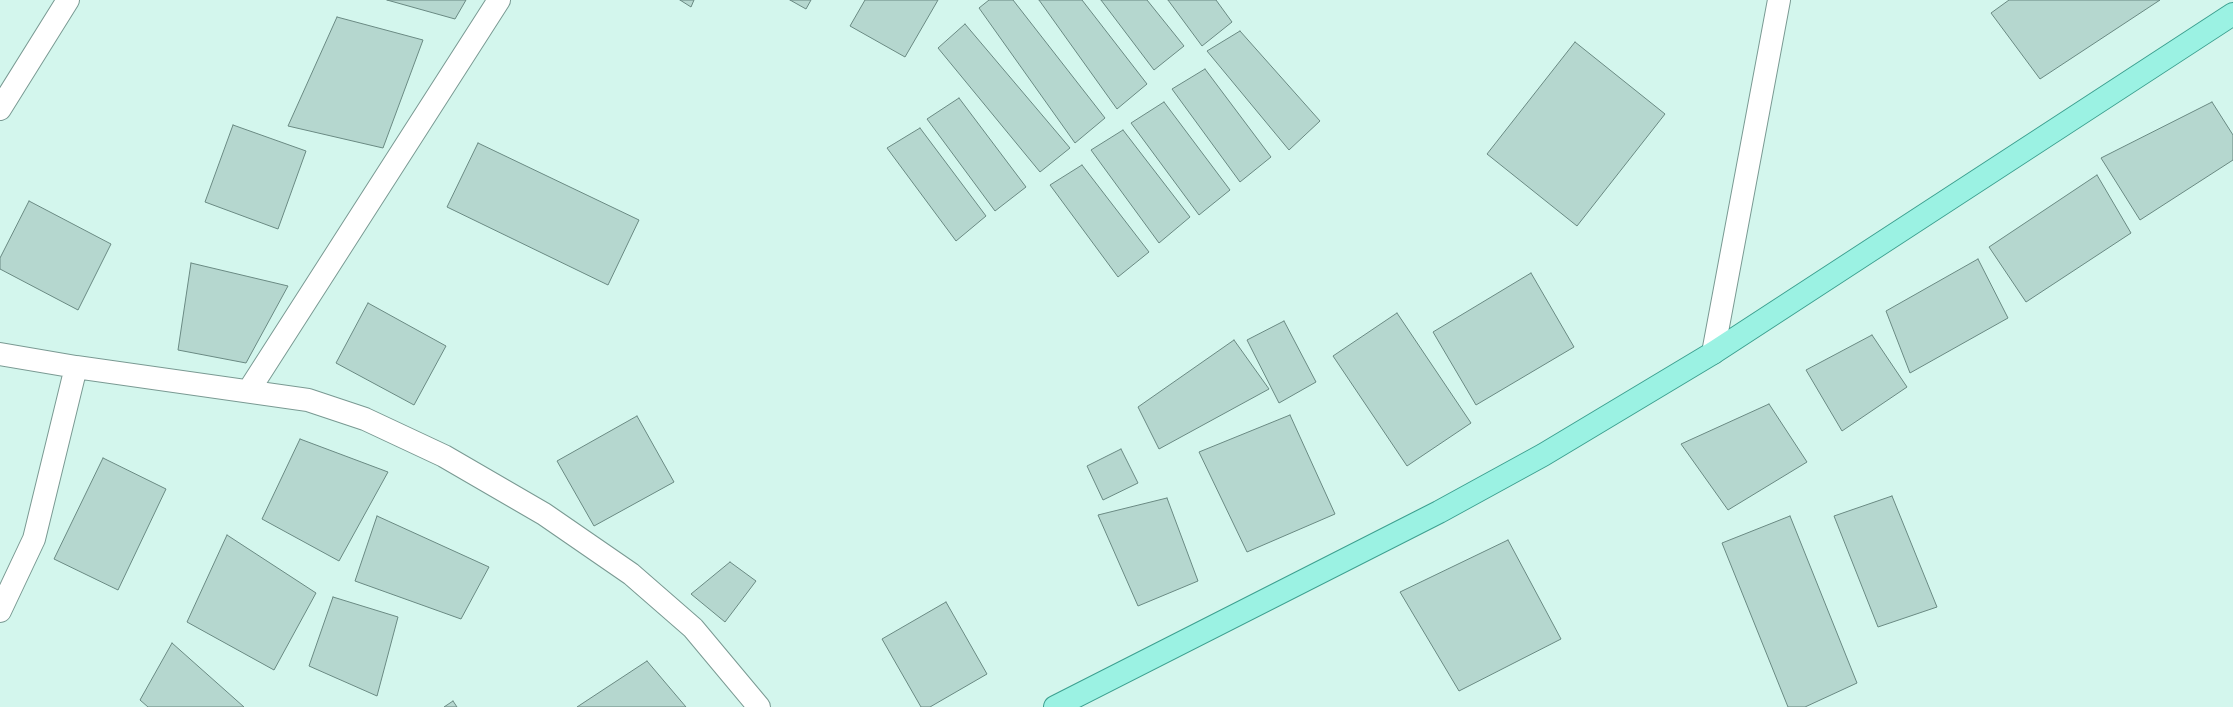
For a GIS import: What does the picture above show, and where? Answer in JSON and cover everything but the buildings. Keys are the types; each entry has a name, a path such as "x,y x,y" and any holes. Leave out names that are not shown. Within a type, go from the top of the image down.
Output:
{"main road":[{"path":"1055,707 1439,512 1543,455 1712,353 2233,14"}],"street":[{"path":"0,109 68,0"},
{"path":"249,390 500,0"},
{"path":"1712,353 1779,0"},
{"path":"0,354 76,367 249,390 308,400 365,419 444,456 544,514 631,574 693,628 759,707"},
{"path":"0,611 34,539 76,367"}]}
